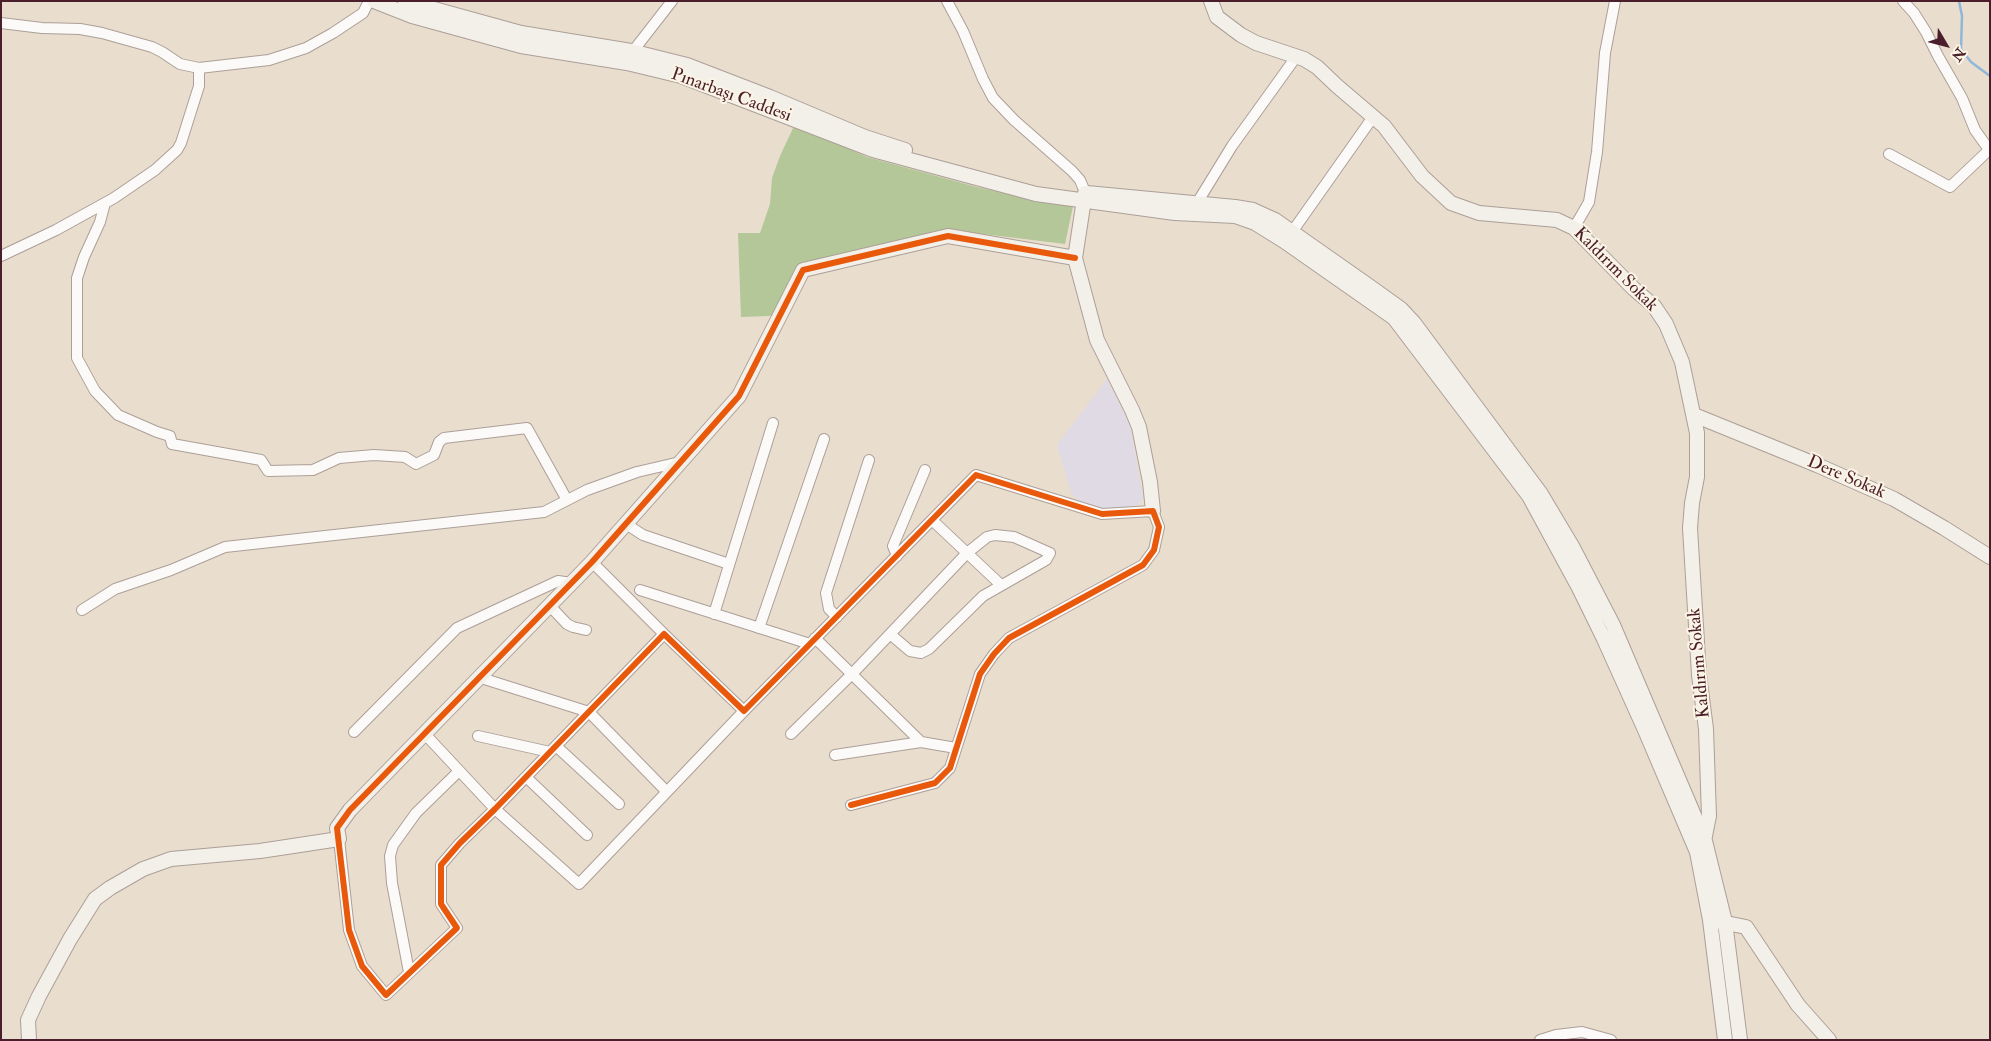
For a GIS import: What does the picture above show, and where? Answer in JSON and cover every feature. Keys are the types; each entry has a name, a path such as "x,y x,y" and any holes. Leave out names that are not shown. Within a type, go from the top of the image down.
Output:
{"street":[{"path":"1,23 80,30 102,34 152,48 180,64 199,68 269,60 306,48 363,13 369,1"},
{"path":"374,1 412,16 521,46 629,57"},
{"path":"405,1 520,33 629,57 705,71 865,137 915,154 1084,197 1197,208 1236,216 1255,223 1394,318 1529,496 1579,588 1701,846"},
{"path":"629,57 672,1"},
{"path":"851,805 935,783 950,768 980,674 994,654 1009,638 1143,564 1154,550 1159,527 1153,511 1150,482 1138,427 1132,410 1097,340 1075,258 1084,197 1080,180 1014,120 993,98 963,31 946,1"},
{"name":"Kaldırım Sokak","path":"1211,1 1216,17 1241,34 1256,43 1296,56 1317,67 1384,126 1422,176 1443,197 1459,207 1479,213 1557,220 1574,228 1634,289 1654,306 1663,319 1682,362 1694,415 1698,455 1690,528 1699,675 1706,729 1709,816 1701,846 1725,1040"},
{"path":"1574,228 1585,212 1589,202 1597,152 1605,54 1615,1"},
{"path":"1889,154 1950,187 1989,150 1975,130 1962,98 1924,27 1903,1"},
{"path":"1197,208 1232,146 1296,56"},
{"path":"1,256 56,230 105,203 144,179 177,150 181,143 199,86 199,68"},
{"path":"1292,232 1373,117"},
{"path":"105,203 100,222 84,257 77,278 76,358 95,391 118,415 170,436 172,444 261,460 268,471 313,470 339,458 374,455 405,457 416,464 434,455 444,438 527,428 567,500"},
{"path":"1197,208 1235,206 1254,210 1275,220 1402,309 1414,323 1541,494 1572,546 1613,625 1701,846"},
{"path":"664,634 460,843 442,865 441,904 457,928 386,995 362,966 349,930 337,828 350,810 592,562 739,396 803,270 948,236 1075,258"},
{"name":"Dere Sokak","path":"1694,415 1817,465 1894,499 1990,558"},
{"path":"714,614 773,423"},
{"path":"759,628 824,439"},
{"path":"837,617 829,609 826,593 869,460"},
{"path":"82,610 114,589 171,570 225,548 544,512 588,490 637,472 680,462"},
{"path":"897,556 894,546 925,470"},
{"path":"424,733 495,809 579,884 744,711 976,475 1102,514 1153,511"},
{"path":"932,520 1001,585"},
{"path":"626,524 643,534 729,564"},
{"path":"790,734 852,674 890,634 967,553 987,537 995,535 1014,537 1050,553 1046,560 983,596 929,649 920,653 910,651 890,634"},
{"path":"592,562 744,711"},
{"path":"354,732 457,628 558,581 571,583"},
{"path":"640,590 759,628 813,641 852,674 921,742"},
{"path":"549,605 567,624 573,628 586,630"},
{"path":"478,677 589,712 667,792"},
{"path":"478,736 553,749 619,804"},
{"path":"835,755 921,742 956,748"},
{"path":"410,972 392,883 390,856 393,845 416,813 459,771"},
{"path":"526,777 587,835"},
{"path":"30,1040 28,1020 39,996 70,939 95,899 110,888 143,869 171,859 260,851 339,839"},
{"name":"Kaldırım Sokak","path":"1701,846 1725,922 1740,1040"},
{"path":"1710,920 1746,926 1798,1005 1829,1040"},
{"path":"1540,1040 1556,1035 1582,1032 1611,1040"}],"shaded area":[{"path":"1107,379 1130,425 1143,498 1139,505 1105,510 1079,501 1071,493 1057,445"}],"green space":[{"path":"795,124 867,157 977,187 1038,201 1073,206 1065,244 967,232 932,233 830,256 818,262 811,269 794,304 781,313 769,316 741,317 738,233 760,233 770,204 772,178"}],"waterway":[{"path":"1959,1 1962,16 1961,49 1971,62 1990,76"}],"cycle path":[{"path":"851,805 935,783 950,768 980,674 994,654 1009,638 1143,565 1154,550 1159,527 1153,511 1102,514 976,475 744,711 664,634 460,843 441,865 441,904 457,928 386,995 362,966 349,930 337,828 350,810 592,562 739,396 803,270 948,236 1075,258"}]}
